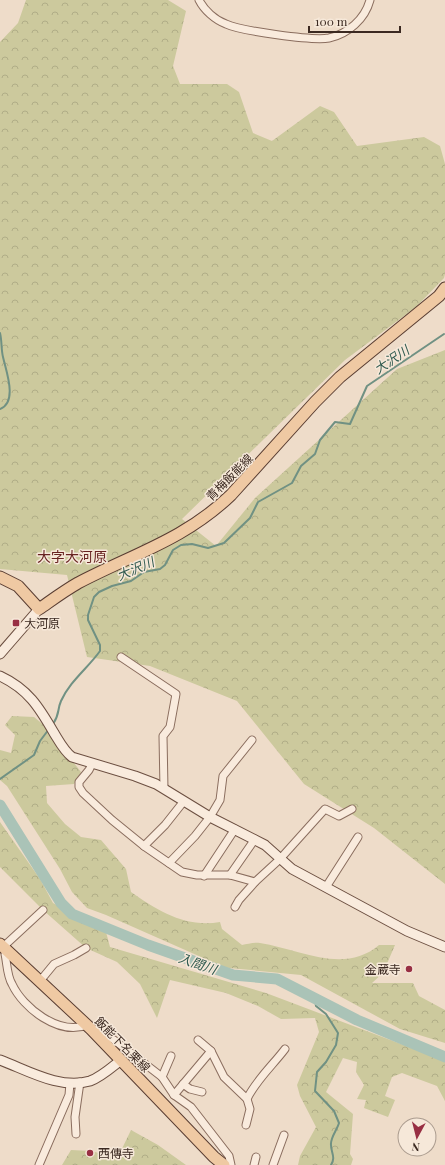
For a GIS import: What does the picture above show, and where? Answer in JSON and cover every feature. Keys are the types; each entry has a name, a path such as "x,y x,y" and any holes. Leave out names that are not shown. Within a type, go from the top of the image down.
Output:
{"main road":[{"name":"青梅飯能線","path":"39,609 76,584 176,536 219,506 340,377 439,296 445,288"},
{"path":"0,577 18,586 39,609"},
{"name":"飯能下名栗線","path":"3,947 89,1027 214,1157 224,1165"}],"street":[{"path":"199,0 214,18 225,24 240,29 315,38 329,38 344,32 363,16 370,0"},
{"path":"0,654 39,609"},
{"path":"121,657 176,694 170,727 163,736 164,789"},
{"path":"0,676 23,688 68,754 78,760 135,776 164,789 210,817 265,845 292,869 407,931 445,946"},
{"path":"169,863 195,836 210,817 220,800 223,776 252,740"},
{"path":"92,764 89,770 81,778 79,787 112,820 144,846 182,872 204,876 230,875 255,882"},
{"path":"144,846 184,801"},
{"path":"235,907 239,900 255,882 280,859 325,809 339,816 352,809"},
{"path":"204,876 235,829"},
{"path":"326,887 358,837"},
{"path":"230,875 255,839"},
{"path":"43,910 3,947 11,983 30,1008 56,1024 78,1028 89,1027 102,1032 162,1078 174,1095 191,1108 229,1156 231,1165"},
{"path":"40,981 54,964 86,948"},
{"path":"198,1040 211,1051 224,1078 247,1099 250,1110 246,1125"},
{"path":"247,1099 254,1085 270,1069 286,1049"},
{"path":"174,1095 211,1051"},
{"path":"162,1078 172,1056"},
{"path":"0,1060 54,1080 70,1083 95,1078 121,1060"},
{"path":"76,1134 74,1117 80,1082"},
{"path":"39,1165 69,1095 70,1083"},
{"path":"183,1084 190,1089 202,1092"},
{"path":"273,1165 284,1135"},
{"path":"254,1165 256,1157"}],"green space":[{"path":"26,0 168,0 186,11 173,66 180,84 227,84 239,92 253,133 272,141 320,106 334,112 357,146 424,137 440,146 445,164 444,278 416,307 345,360 182,519 216,546 255,498 397,369 445,350 445,884 374,828 304,784 237,701 150,666 87,657 67,575 0,569 0,42 18,23"},
{"path":"12,716 34,717 45,726 81,772 74,784 46,786 47,803 65,824 81,837 101,840 126,869 131,892 152,906 184,920 196,923 220,922 222,929 242,945 260,943 321,958 336,959 351,958 365,954 379,945 395,945 383,973 372,983 413,983 419,996 445,1010 445,1043 400,1029 301,975 219,967 201,957 87,908 72,892 60,869 7,786 0,780 0,750 11,753 15,735 5,725"},
{"path":"0,822 40,879 53,903 106,932 110,947 266,993 438,1058 445,1062 445,1101 437,1086 402,1073 392,1077 385,1096 395,1100 388,1117 364,1108 366,1100 357,1099 364,1085 356,1072 357,1062 343,1058 326,1092 353,1114 350,1154 353,1159 351,1165 298,1165 300,1156 316,1127 300,1096 297,1085 319,1032 315,1018 281,1019 258,1006 226,993 170,980 157,1018 140,984 117,962 86,948 43,910 0,867"},
{"path":"131,1130 158,1145 186,1165 62,1165 71,1150 92,1151 117,1159"}],"waterway":[{"path":"0,333 2,354 10,393 5,405 0,409"},
{"name":"大沢川","path":"53,724 57,717 60,704 69,687 100,651 100,645 88,620 88,615 94,597 99,592 112,586 131,581 144,572 160,569 165,565 173,550 181,545 192,544 208,548 224,543 250,518 258,502 292,483 301,466 315,454 320,440 335,422 350,424 367,386 444,334"},
{"name":"大沢川","path":"0,779 34,755 40,741 49,729"},
{"name":"入間川","path":"0,805 61,903 72,914 148,945 233,975 277,979 357,1020 445,1057"},
{"path":"315,999 316,1006 326,1014 338,1033 336,1045 326,1062 317,1072 315,1091 334,1111 339,1123 331,1142 333,1157 331,1165"}],"place":[{"name":"大河原","path":"16,623"},
{"name":"金蔵寺","path":"409,969"},
{"name":"西傳寺","path":"90,1153"}],"district":[{"name":"大字大河原","path":"72,556"}]}
